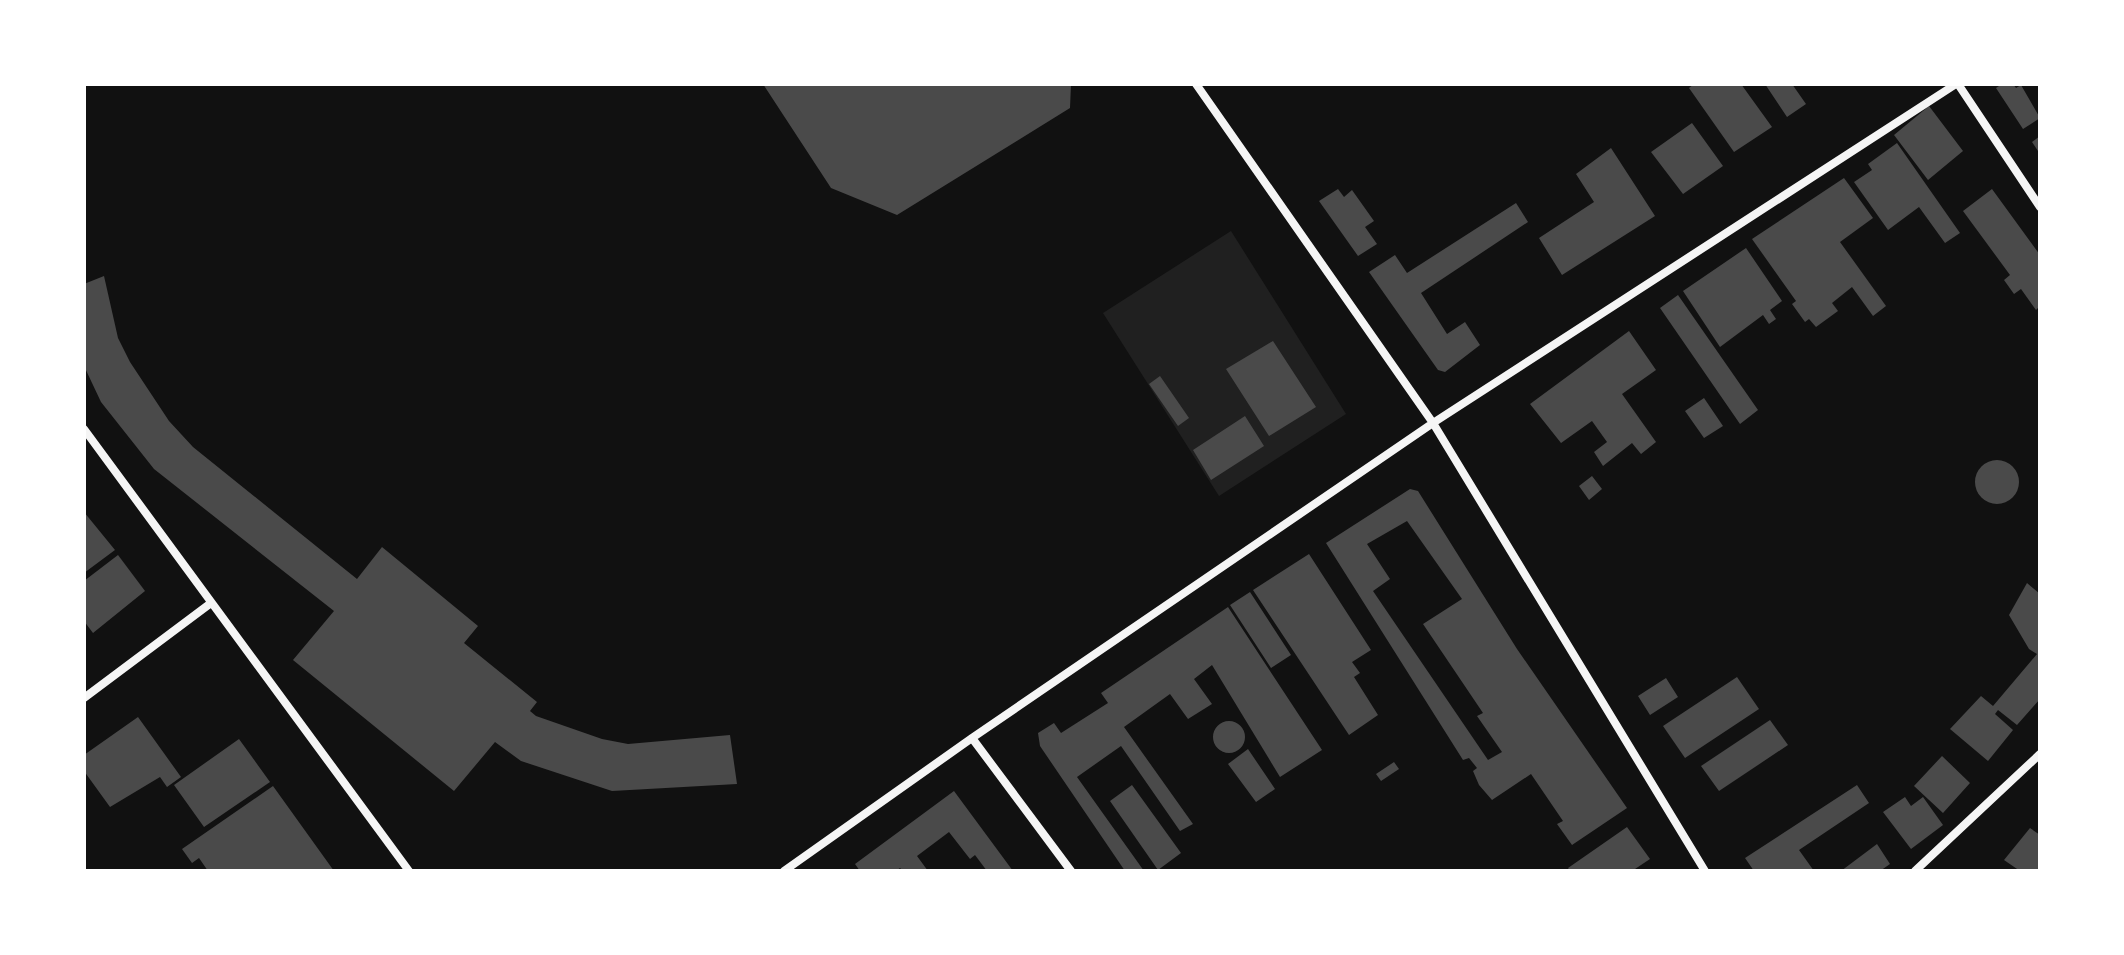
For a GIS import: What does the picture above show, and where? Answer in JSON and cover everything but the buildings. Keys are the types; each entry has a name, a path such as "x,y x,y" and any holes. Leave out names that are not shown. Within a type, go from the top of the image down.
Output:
{"street":[{"path":"1196,84 1433,423 1705,871"},
{"path":"784,871 972,738 1433,423 1957,84 2040,207"},
{"path":"84,429 409,871"},
{"path":"84,698 211,603"},
{"path":"972,738 1071,871"},
{"path":"1915,871 2040,754"}],"shaded area":[{"path":"1231,231 1346,414 1219,496 1103,313"}]}
